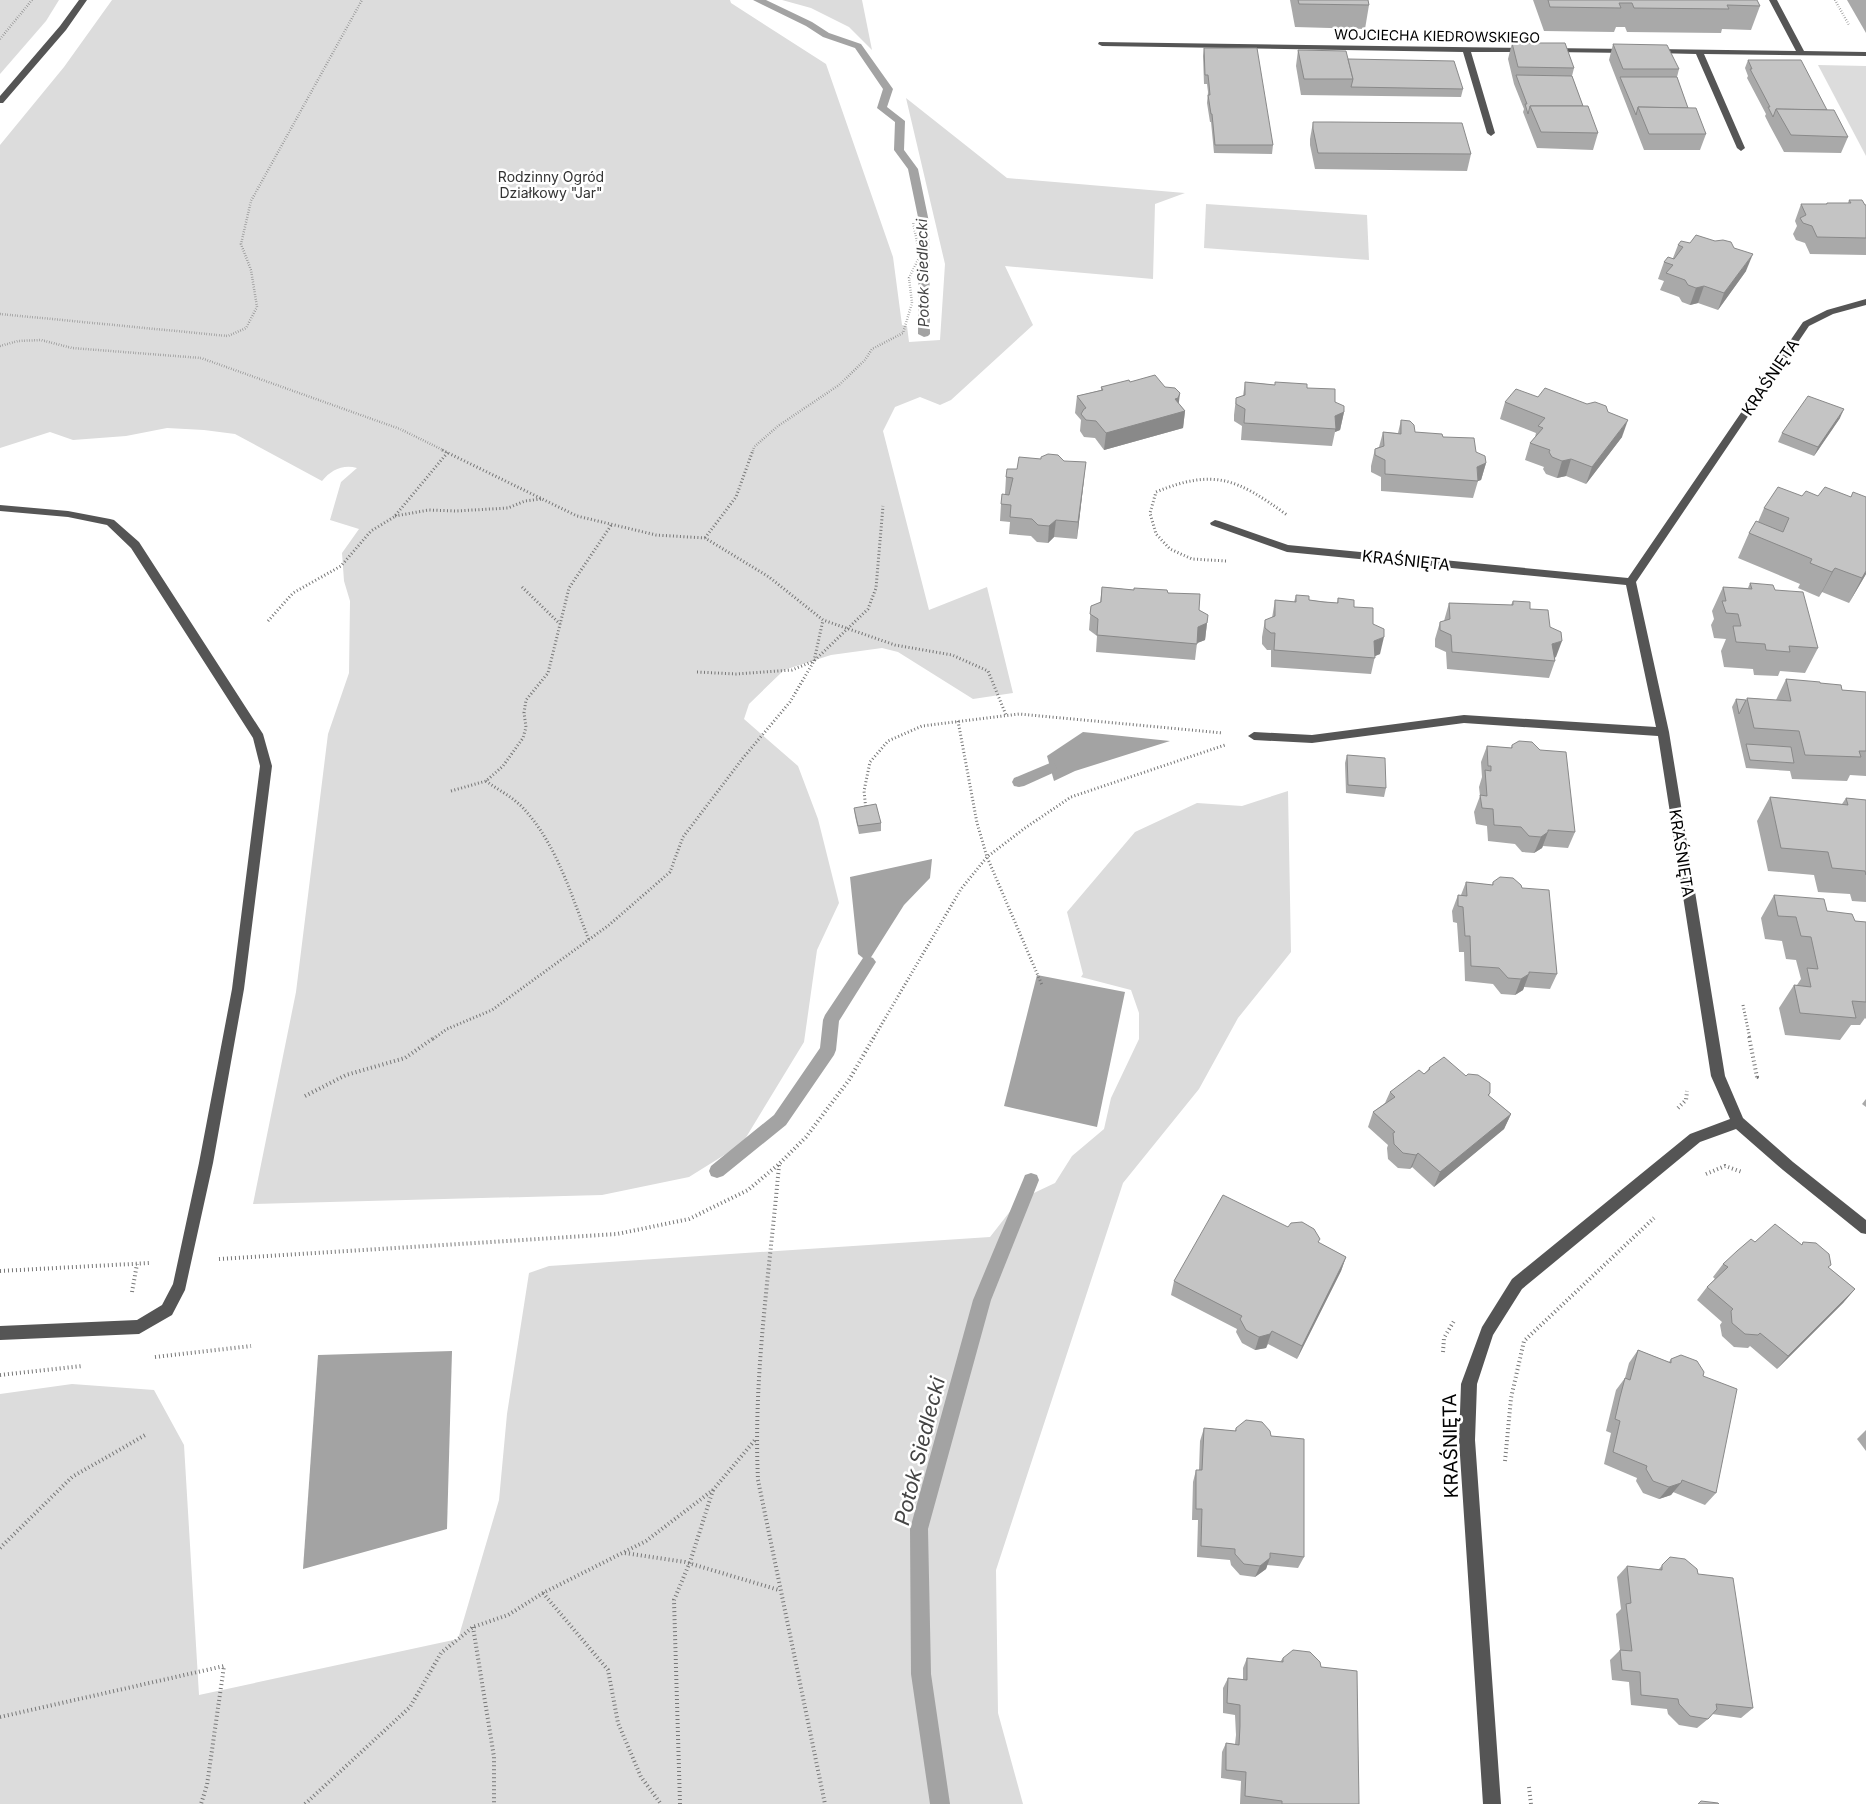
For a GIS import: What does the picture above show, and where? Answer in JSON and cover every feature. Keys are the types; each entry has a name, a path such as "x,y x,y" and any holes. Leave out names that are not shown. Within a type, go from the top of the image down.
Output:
{"street":[{"path":"0,102 63,28 82,0"},
{"path":"1773,0 1801,52"},
{"name":"WOJCIECHA KIEDROWSKIEGO","path":"1102,44 1533,50"},
{"path":"1466,49 1491,133"},
{"name":"WOJCIECHA KIEDROWSKIEGO","path":"1543,50 1866,54"},
{"path":"1699,52 1741,148"},
{"name":"KRAŚNIĘTA","path":"1866,302 1830,312 1806,324 1631,582 1663,732 1718,1076 1738,1122 1788,1166 1866,1228"},
{"path":"0,508 68,514 110,522 135,545 259,737 266,766 238,989 180,1285 167,1310 139,1327 0,1333"},
{"name":"KRAŚNIĘTA","path":"1215,523 1286,548 1631,582"},
{"path":"1254,736 1312,739 1464,719 1663,732"},
{"name":"KRAŚNIĘTA","path":"1492,1804 1467,1440 1469,1384 1486,1332 1517,1284 1696,1138 1738,1122"}],"path":[{"path":"0,39 32,0"},
{"path":"0,314 228,336 246,328 257,307 251,270 241,244 252,201 362,0"},
{"path":"1835,0 1853,33"},
{"path":"705,538 736,497 754,447 778,426 839,385 865,360 872,349 903,332 912,303 908,278 920,256 913,222"},
{"path":"0,346 41,340 72,348 201,358 400,429 576,516 656,535 705,538 769,577 823,620 895,645 952,654 988,671 1006,716"},
{"path":"268,620 293,593 341,566 372,532 394,516 448,452"},
{"path":"1232,562 1192,558 1170,549 1156,534 1150,513 1156,492 1176,483 1195,478 1220,478 1246,486 1294,520"},
{"path":"394,516 428,510 456,511 508,508 525,501 542,499"},
{"path":"305,1096 346,1075 405,1058 447,1029 492,1010 589,940 670,872 683,837 743,758 790,702 814,661 868,609 876,588 883,506"},
{"path":"451,791 486,781 503,766 523,738 526,727 524,713 526,700 548,673 570,588 612,524"},
{"path":"522,587 535,602 560,624"},
{"path":"814,661 823,620"},
{"path":"697,672 736,674 792,670 814,661"},
{"path":"866,812 864,790 870,762 888,741 922,726 1019,714 1254,736"},
{"path":"958,721 977,823 988,857 1042,985"},
{"path":"0,1271 617,1234 689,1219 748,1190 779,1164 806,1137 849,1080 961,889 988,857 1025,828 1071,797 1170,762 1254,736"},
{"path":"486,781 524,808 546,840 563,875 589,940"},
{"path":"1742,999 1757,1077"},
{"path":"1675,1110 1686,1100 1688,1083"},
{"path":"779,1164 765,1284 755,1440 758,1480 779,1590 825,1804"},
{"path":"1703,1176 1725,1166 1750,1175"},
{"path":"1505,1468 1511,1398 1524,1341 1660,1212"},
{"path":"1442,1358 1444,1338 1458,1314"},
{"path":"0,1548 72,1476 147,1434"},
{"path":"306,1804 410,1707 441,1653 473,1627 508,1615 543,1593 646,1540 713,1490 755,1440"},
{"path":"680,1804 674,1600 690,1562 713,1490"},
{"path":"623,1552 663,1556 690,1562 779,1590"},
{"path":"543,1593 608,1670 618,1723 642,1777 661,1804"},
{"path":"473,1627 494,1758 494,1804"},
{"path":"0,1717 224,1666 208,1786 201,1804"},
{"path":"1529,1784 1531,1804"}],"green space":[{"path":"0,0 59,0 46,21 0,74"},
{"name":"Rodzinny Ogród Działkowy \"Jar\"","path":"112,0 730,0 731,3 826,64 893,257 902,325 907,326 909,342 940,340 945,264 906,98 1007,178 1185,193 1155,204 1153,279 1005,266 1033,325 951,400 940,405 920,397 895,407 883,431 929,610 987,587 1013,693 973,699 898,652 882,648 831,655 784,670 749,704 744,719 798,766 818,819 839,903 817,950 804,1042 742,1144 689,1177 602,1195 253,1204 296,992 328,734 349,673 350,601 344,581 342,553 359,529 330,520 341,482 357,468 342,467 329,474 322,481 235,434 204,430 167,428 126,436 73,440 50,432 0,448 0,145 64,67"},
{"path":"782,0 862,0 872,50 849,27 811,8"},
{"path":"1818,65 1866,66 1866,156"},
{"path":"1206,204 1367,215 1369,260 1204,248"},
{"path":"1288,791 1291,952 1238,1018 1199,1089 1123,1183 996,1570 998,1713 1023,1804 0,1804 0,1394 72,1384 154,1390 184,1445 199,1695 458,1639 499,1500 507,1414 529,1273 549,1266 990,1237 1019,1200 1055,1183 1072,1156 1104,1129 1111,1098 1139,1039 1139,1013 1131,990 1081,977 1083,974 1067,912 1135,832 1197,803 1242,806"}],"shaded area":[{"path":"1083,732 1170,741 1075,771 1054,781 1047,756"},
{"path":"932,859 930,878 904,905 868,962 858,954 850,877"},
{"path":"1037,975 1125,992 1097,1127 1004,1106"},
{"path":"452,1351 447,1529 303,1569 318,1355"}],"building":[{"path":"1298,0 1368,0 1369,5 1299,4"},
{"path":"1548,0 1757,0 1760,6 1727,5 1729,9 1634,8 1632,3 1619,3 1621,8 1550,7"},
{"path":"1512,43 1565,43 1574,68 1518,67"},
{"path":"1613,44 1667,45 1679,69 1623,69"},
{"path":"1204,48 1257,48 1273,145 1215,145 1208,95 1210,95 1208,75 1205,75"},
{"path":"1298,50 1346,51 1353,79 1304,79"},
{"path":"1348,59 1454,61 1463,89 1351,87 1353,79"},
{"path":"1748,60 1801,60 1827,110 1776,109 1773,117 1768,107 1770,107 1750,69 1752,69"},
{"path":"1516,75 1572,76 1583,106 1530,106 1528,114 1525,104 1527,104"},
{"path":"1620,77 1677,77 1688,108 1638,107 1636,115"},
{"path":"1530,106 1588,106 1598,133 1541,132"},
{"path":"1638,107 1696,108 1706,134 1649,134"},
{"path":"1776,109 1834,110 1848,137 1791,135"},
{"path":"1313,122 1462,123 1471,154 1318,153"},
{"path":"1849,200 1862,200 1866,205 1866,238 1817,237 1812,226 1803,223 1800,218 1806,215 1801,204 1851,203"},
{"path":"1696,235 1715,241 1731,242 1734,248 1753,254 1724,293 1704,286 1696,288 1688,285 1685,280 1666,273 1673,265 1664,262 1668,257 1674,259 1683,247 1678,245 1681,241 1690,243"},
{"path":"1155,375 1165,387 1175,388 1180,393 1178,398 1175,399 1185,411 1106,433 1096,421 1086,420 1081,414 1086,408 1077,396 1103,390 1101,387"},
{"path":"1245,382 1275,385 1275,382 1307,384 1307,388 1335,389 1335,402 1344,406 1344,412 1335,416 1336,429 1244,423 1245,409 1236,404 1236,398 1245,395"},
{"path":"1545,388 1587,404 1595,402 1606,406 1608,412 1628,420 1592,467 1571,459 1562,461 1552,457 1549,452 1550,450 1530,443 1543,428 1538,426 1545,418 1505,402 1516,389 1538,397"},
{"path":"1808,396 1844,409 1818,447 1782,433"},
{"path":"1401,420 1410,421 1414,425 1415,432 1442,434 1443,437 1474,438 1476,452 1485,456 1486,463 1477,467 1478,481 1385,474 1385,460 1375,455 1375,449 1384,446 1383,432 1401,434"},
{"path":"1048,454 1058,455 1064,461 1086,462 1078,522 1056,520 1049,526 1038,525 1032,519 1010,517 1011,505 1001,504 1002,494 1009,495 1013,478 1006,477 1007,469 1017,469 1019,457 1041,459 1041,457"},
{"path":"1778,487 1802,496 1806,491 1818,496 1825,487 1851,497 1853,492 1866,497 1866,571 1862,578 1835,568 1832,572 1810,563 1812,559 1749,533 1756,521 1783,532 1789,518 1764,508"},
{"path":"1750,583 1773,585 1775,590 1803,592 1818,648 1789,646 1790,652 1766,650 1765,644 1736,642 1733,626 1741,626 1738,614 1726,613 1722,601 1726,601 1723,587 1752,589"},
{"path":"1102,587 1134,590 1134,588 1167,590 1168,593 1200,594 1199,610 1208,615 1207,623 1198,627 1197,644 1097,635 1098,619 1090,614 1091,606 1101,602"},
{"path":"1296,595 1309,596 1309,600 1324,602 1338,603 1338,598 1354,600 1354,607 1373,608 1373,624 1384,629 1384,637 1374,641 1375,658 1274,650 1275,633 1271,633 1265,628 1265,620 1275,616 1275,600 1296,602"},
{"path":"1513,601 1530,602 1530,609 1548,610 1550,627 1561,632 1562,641 1552,644 1555,661 1452,652 1451,635 1440,630 1440,622 1450,619 1449,603 1513,605"},
{"path":"1786,679 1841,685 1842,690 1866,692 1866,751 1859,751 1861,757 1805,755 1799,731 1754,728 1747,698 1791,701"},
{"path":"1736,699 1746,700 1739,714"},
{"path":"1519,741 1532,742 1540,750 1566,752 1575,832 1548,830 1541,837 1529,836 1521,827 1494,825 1493,809 1482,808 1480,795 1487,796 1485,770 1491,771 1491,766 1488,766 1487,746 1512,748 1512,745"},
{"path":"1746,744 1791,747 1794,763 1750,760"},
{"path":"1347,755 1385,758 1386,788 1348,785"},
{"path":"1770,797 1848,805 1846,798 1866,800 1866,875 1865,871 1832,868 1828,852 1781,848"},
{"path":"876,804 881,823 858,826 854,808"},
{"path":"1500,877 1513,878 1522,888 1549,890 1557,974 1529,972 1529,974 1521,979 1508,978 1499,968 1471,966 1470,936 1465,936 1463,907 1458,906 1458,895 1467,896 1466,882 1493,885 1493,882"},
{"path":"1774,895 1824,899 1827,911 1852,914 1855,921 1866,922 1866,1002 1852,1001 1856,1018 1800,1013 1794,985 1811,987 1807,968 1818,969 1811,937 1801,936 1796,917 1778,916"},
{"path":"1444,1057 1466,1076 1468,1074 1478,1075 1490,1083 1490,1093 1488,1095 1511,1114 1440,1172 1418,1153 1416,1155 1403,1153 1394,1144 1393,1133 1395,1132 1373,1112 1395,1097 1390,1092 1419,1070 1424,1074"},
{"path":"1223,1195 1288,1227 1291,1223 1302,1222 1314,1229 1320,1239 1318,1242 1346,1257 1302,1346 1272,1331 1270,1334 1259,1337 1246,1330 1240,1319 1242,1316 1174,1281"},
{"path":"1775,1224 1802,1245 1803,1242 1816,1243 1829,1254 1831,1265 1828,1267 1855,1289 1788,1356 1760,1333 1758,1335 1745,1334 1732,1323 1731,1311 1733,1309 1707,1287 1728,1267 1723,1264 1737,1251 1751,1239 1755,1242"},
{"path":"1638,1350 1671,1363 1671,1359 1681,1355 1697,1361 1704,1372 1703,1376 1737,1389 1716,1493 1682,1480 1681,1483 1669,1487 1653,1481 1646,1469 1647,1466 1613,1452 1620,1421 1615,1419 1620,1397 1625,1378 1630,1380"},
{"path":"1246,1420 1262,1422 1270,1431 1271,1436 1304,1439 1304,1557 1270,1553 1270,1558 1260,1566 1244,1564 1235,1554 1235,1549 1201,1546 1202,1509 1196,1509 1196,1470 1202,1470 1204,1428 1236,1431 1236,1428"},
{"path":"1670,1557 1685,1559 1697,1569 1698,1574 1733,1578 1753,1708 1716,1704 1717,1709 1708,1719 1690,1716 1679,1704 1678,1699 1641,1695 1640,1672 1622,1670 1620,1650 1632,1651 1626,1604 1631,1603 1627,1566 1662,1570 1662,1565"},
{"path":"1293,1650 1310,1652 1320,1662 1321,1667 1357,1671 1359,1804 1282,1804 1282,1801 1245,1796 1246,1772 1226,1770 1226,1743 1239,1745 1240,1726 1240,1705 1227,1703 1228,1678 1247,1680 1247,1658 1283,1662 1283,1658"},
{"path":"1701,1801 1718,1803 1719,1804 1698,1804"}],"waterway":[{"name":"Potok Siedlecki","path":"758,0 809,24 826,35 858,46 888,89 882,108 900,121 899,150 913,169 924,222 924,334"},
{"name":"Potok Siedlecki","path":"1019,782 1050,768"},
{"path":"717,1171 780,1120 828,1050 831,1020 868,962"},
{"name":"Potok Siedlecki","path":"940,1804 921,1674 919,1529 982,1300 1031,1180"}]}
